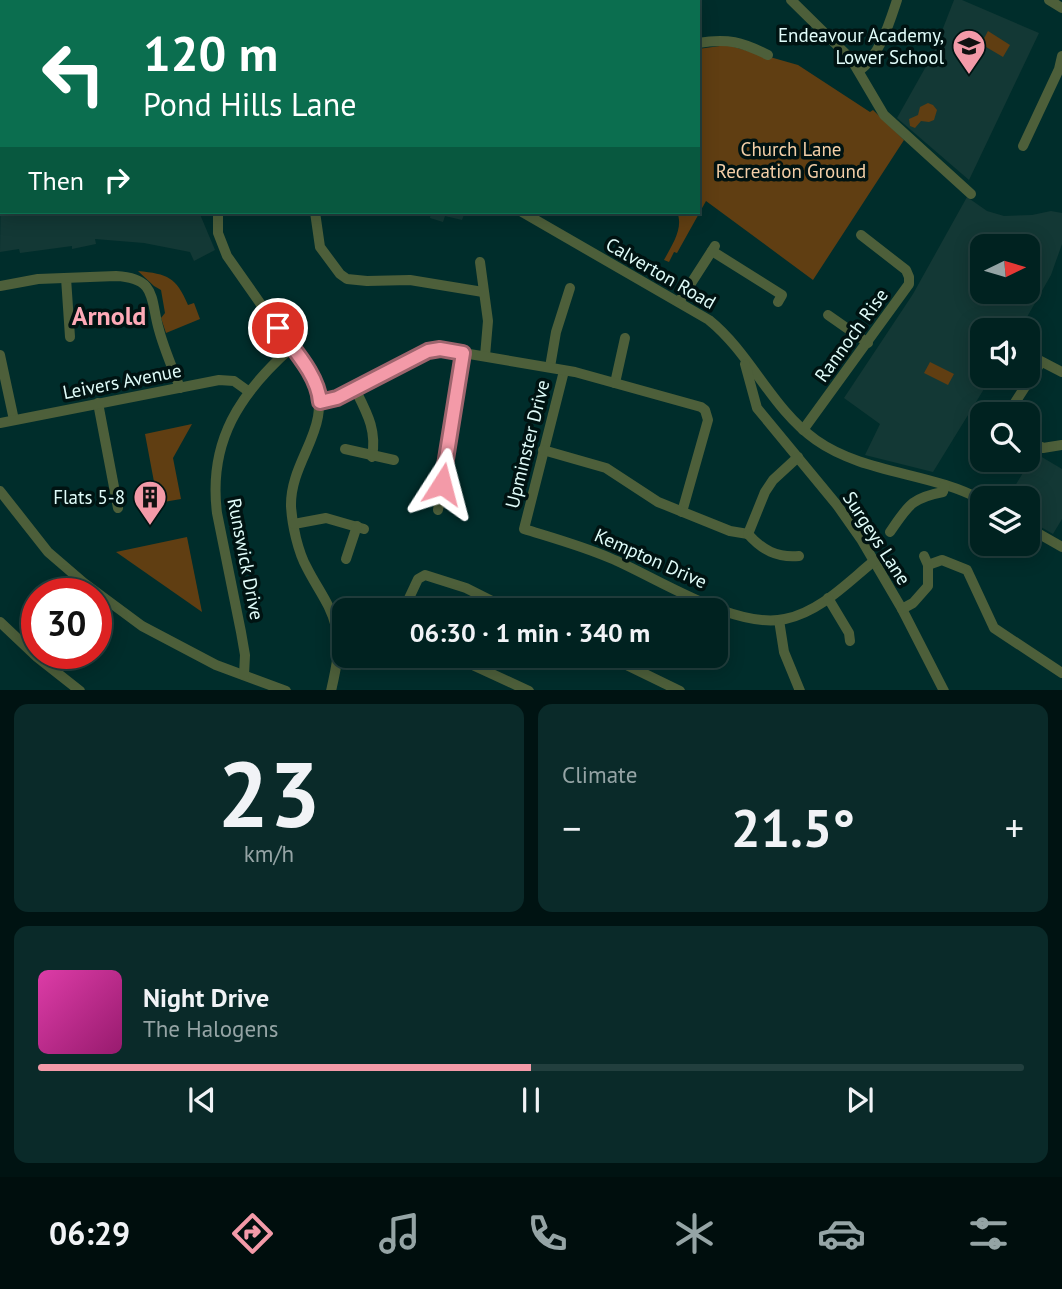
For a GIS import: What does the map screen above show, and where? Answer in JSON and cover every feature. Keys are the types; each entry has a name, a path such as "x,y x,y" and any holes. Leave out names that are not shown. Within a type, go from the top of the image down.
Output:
{"street":[{"path":"859,71 872,57 890,24 897,0"},
{"path":"1049,0 1062,8"},
{"path":"796,2 859,71 874,102 884,114 971,194"},
{"path":"700,43 724,39 768,55"},
{"path":"1028,140 1058,80 1062,56"},
{"path":"218,214 218,233 227,256 292,347 312,377 319,394 317,426 295,480 291,507 304,563 332,614"},
{"path":"315,214 320,247 340,274 347,279 410,280 483,292"},
{"name":"Calverton Road","path":"525,214 713,324 726,336 766,389 803,430 818,441 846,456 945,485 970,495"},
{"name":"Rannoch Rise","path":"803,430 908,288 909,273 872,239 860,235"},
{"path":"679,302 713,248 782,295 778,302"},
{"path":"480,262 488,321 485,356"},
{"path":"0,286 66,278 128,277 147,287 152,294 159,331 180,388"},
{"path":"66,278 69,338"},
{"path":"550,367 556,332 570,288"},
{"path":"836,316 868,343"},
{"path":"615,383 625,338"},
{"name":"Runswick Drive","path":"244,675 242,632 215,494 222,447 237,408 248,391 292,347"},
{"path":"320,402 337,398 428,351 440,349 550,367 705,410 708,420 682,512"},
{"path":"438,510 463,353"},
{"path":"0,355 14,420"},
{"name":"Surgeys Lane","path":"743,358 757,408 837,505 902,609 943,690"},
{"path":"1015,402 1041,362 1062,372"},
{"name":"Upminster Drive","path":"562,540 524,529 564,371"},
{"name":"Leivers Avenue","path":"0,423 225,379 234,381 248,391"},
{"path":"355,389 372,421 375,444 372,457"},
{"path":"752,396 766,389"},
{"path":"763,416 762,401 766,389"},
{"path":"98,403 118,508"},
{"path":"1040,447 1062,444"},
{"path":"345,449 394,460"},
{"path":"543,450 606,468 658,502 730,531 748,534 764,550 781,556 799,556"},
{"path":"748,534 765,492 773,480 798,457"},
{"path":"890,532 910,505 921,496 943,492 945,485"},
{"path":"0,491 48,552 142,626 216,665 283,690"},
{"path":"294,524 326,518 360,527 350,555"},
{"path":"1040,534 1062,547"},
{"name":"Kempton Drive","path":"562,540 614,559 638,573 749,618 779,620 796,616 828,598 874,561"},
{"path":"902,609 913,603 928,586 926,560 942,560 968,570 994,628 1062,673"},
{"path":"409,598 418,579 429,575 486,598"},
{"path":"828,598 849,633 850,641"},
{"path":"779,620 784,652 800,690"},
{"path":"0,622 78,690"},
{"path":"331,690 336,668"},
{"path":"479,668 527,690"},
{"path":"633,668 678,690"}],"shaded area":[{"name":"Endeavour Academy, Lower School","path":"954,0 962,0 1039,33 969,180 897,118 933,54"},
{"path":"967,197 987,211 1004,216 1051,211 1062,213 1062,244 1051,275 1040,294 1040,234 970,234 970,304 1034,304 1026,318 970,318 970,388 985,388 976,402 970,402 970,412 933,472 865,455 880,424 844,398 913,294"},
{"path":"0,214 200,214 215,250 194,261 190,252 144,243 95,239 96,244 72,249 72,246 20,253 19,249 0,252"},
{"path":"431,214 464,214 462,220 445,216 443,222 430,218"},
{"path":"1040,456 1062,469 1062,519 1053,534 1040,526 1040,486 1015,486 1023,472 1040,472"}],"green space":[{"path":"988,31 1010,45 1003,57 981,44"},
{"name":"Church Lane Recreation Ground","path":"727,45 798,65 870,112 873,110 904,140 813,280 706,201 700,212 700,49"},
{"path":"928,103 937,110 934,120 921,121 915,128 910,126 909,119 918,115 920,107"},
{"name":"Church Lane Recreation Ground","path":"678,214 699,214 669,262 664,260 678,230"},
{"path":"138,271 170,279 179,288 188,305 194,303 200,319 166,333 161,318 165,313 161,290"},
{"path":"930,362 954,374 948,385 924,373"},
{"path":"192,424 173,458 181,499 158,503 145,434"},
{"path":"187,537 202,612 116,552"}],"place":[{"name":"Endeavour Academy, Lower School","path":"969,76"},
{"name":"Flats 5-8","path":"150,527"}],"district":[{"name":"Arnold","path":"109,316"}],"route":[{"path":"278,328 312,377 320,402 337,398 428,351 440,349 463,353 442,484"}]}
